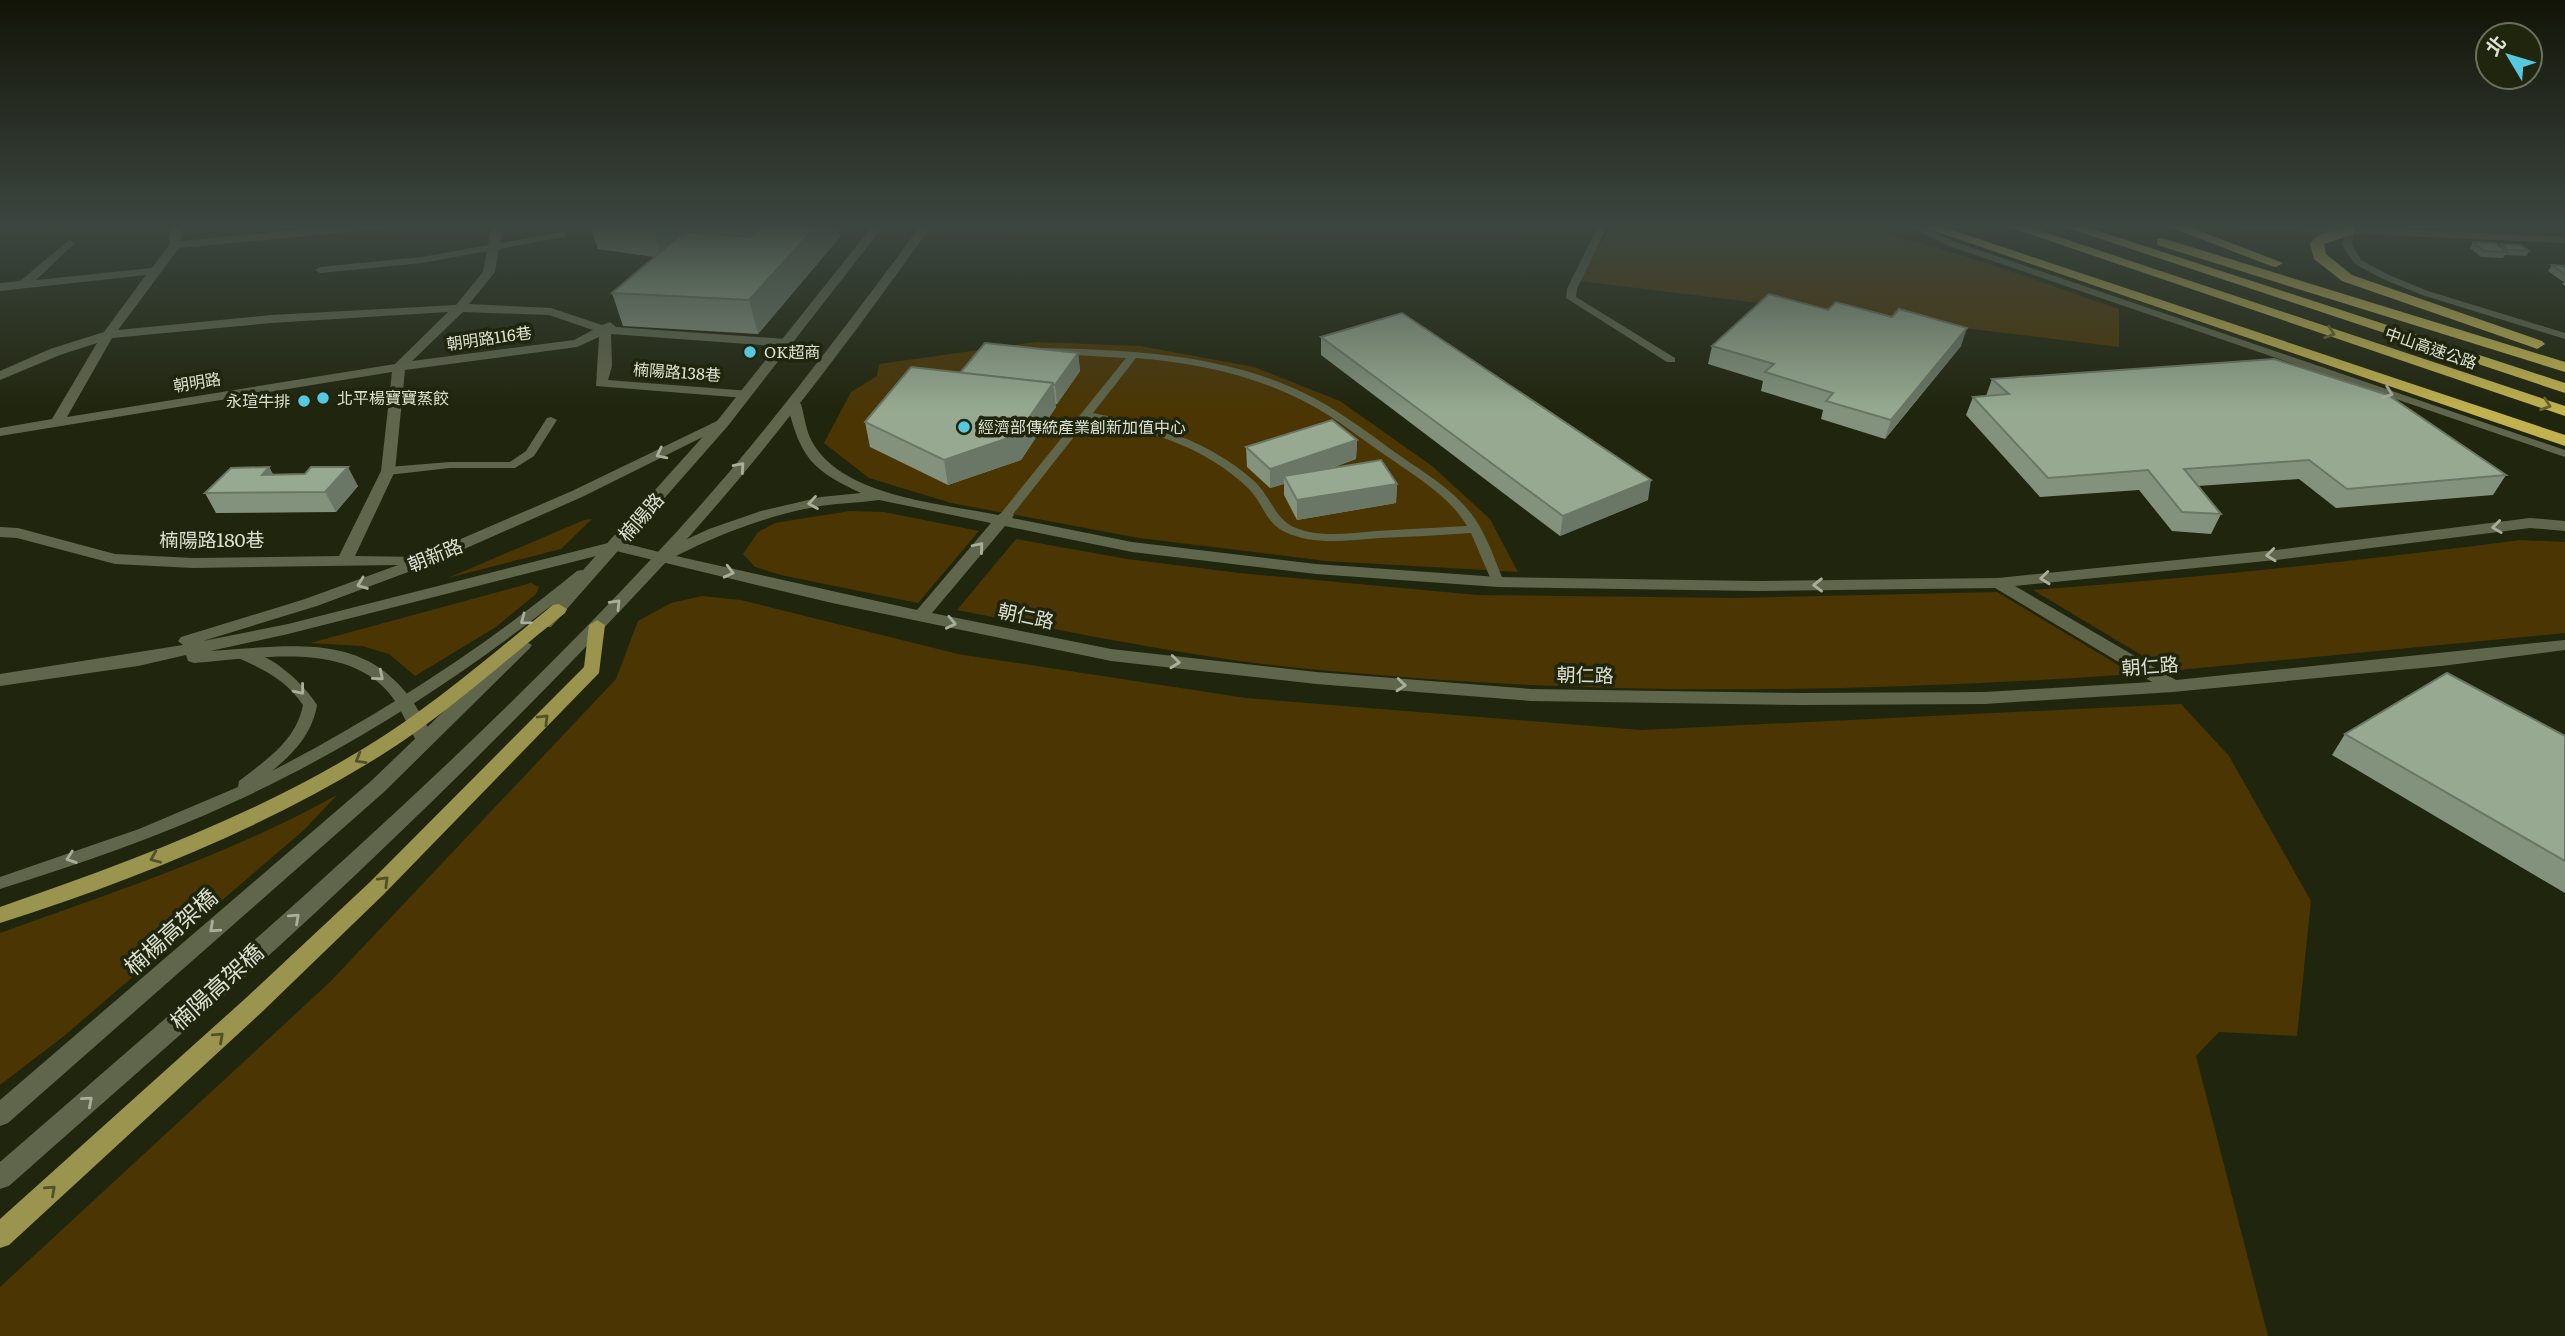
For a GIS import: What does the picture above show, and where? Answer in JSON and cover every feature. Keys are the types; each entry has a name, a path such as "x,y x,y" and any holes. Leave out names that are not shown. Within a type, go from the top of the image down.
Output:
{"highway":[{"path":"2103,286 2565,441"},
{"path":"2143,286 2565,428"},
{"name":"中山高速公路","path":"2192,286 2565,411"},
{"name":"中山高速公路","path":"2267,286 2565,388"},
{"path":"2305,286 2565,367"},
{"path":"2347,286 2565,355"},
{"path":"2375,286 2565,355"}],"main road":[{"path":"0,1236 330,933 593,669 597,625"},
{"path":"0,915 129,869 228,827 421,731"}],"street":[{"path":"57,423 108,335 144,286"},
{"path":"345,561 388,471 399,367 460,308 477,286"},
{"name":"楠陽路","path":"377,788 421,731 559,609 722,424 831,286"},
{"path":"597,625 663,556 794,404 882,286"},
{"path":"0,376 55,352 108,335 271,319 460,308 551,312 605,330 618,319"},
{"name":"楠陽路138巷","path":"745,394 606,385 599,381 605,366 605,330 786,343"},
{"name":"朝明路116巷","path":"399,367 577,343 605,330"},
{"name":"朝明路","path":"0,432 399,367"},
{"path":"794,404 802,438 814,455 843,479 881,496"},
{"name":"朝新路","path":"138,660 209,632 327,597 427,559 602,483 722,424"},
{"path":"663,556 707,533 752,518 806,504 881,496 1004,518 1132,547 1316,569 1498,582 1757,586 1998,583 2276,555 2530,523 2565,527"},
{"path":"921,617 1004,518"},
{"name":"楠陽路180巷","path":"0,532 18,533 115,559 193,564 427,559"},
{"name":"朝新路","path":"0,680 138,660 288,629 615,546"},
{"name":"朝仁路","path":"615,546 921,617 1111,655 1316,678 1531,695 1802,699 1986,698 2174,686 2565,645"},
{"path":"1998,583 2174,686"},
{"name":"楠陽高架橋","path":"0,1178 306,909 430,792 597,625"},
{"name":"朝新路","path":"138,660 311,655 358,662 379,675 407,703 421,731"},
{"name":"楠楊高架橋","path":"0,1115 377,788"}],"lane":[{"path":"1573,286 1571,298 1671,360"},
{"path":"2076,286 2565,454"},
{"path":"2409,286 2565,336"},
{"path":"1026,350 1133,355 1194,362 1261,379 1298,394 1352,425 1447,495 1468,517 1498,582"},
{"path":"1004,518 1133,355"},
{"path":"1085,415 1136,424 1168,435 1210,455 1252,485 1278,523 1303,534 1322,538 1474,530"},
{"path":"388,471 450,465 520,464 527,460 551,420"},
{"path":"0,883 227,799 307,760 407,703 457,670 554,599 615,546"},
{"path":"227,799 291,745 309,720 310,705 290,678 272,666 243,655"}],"shaded area":[{"path":"1623,286 2052,286 2119,309 2119,347"},
{"name":"經濟部傳統產業創新加值中心","path":"1036,342 1140,346 1254,367 1340,401 1432,466 1490,519 1518,572 1326,561 1139,538 951,503 869,478 824,443 851,392 877,376 879,364"},
{"path":"850,511 884,512 979,531 918,603 781,575 755,567 743,554 758,532 775,523"},
{"path":"592,519 561,549 448,578 584,520"},
{"path":"1016,539 1127,559 1239,573 1477,595 1736,598 1997,592 2133,674 1954,684 1684,689 1505,684 1273,665 1158,648 957,610"},
{"path":"2521,540 2565,542 2565,633 2168,671 2033,590 2277,568"},
{"path":"531,583 539,587 536,594 496,627 415,676 389,654 362,646 310,643"},
{"path":"702,596 741,600 958,654 1246,698 1641,730 2181,704 2229,756 2311,901 2297,1036 2219,1032 2196,1056 2268,1336 0,1336 0,1287 330,982 616,679 638,621 671,603"},
{"path":"337,795 305,829 64,1036 0,1085 0,933 213,854"}],"building":[{"path":"620,286 761,286 749,300 612,293"},
{"path":"1769,294 1828,310 1836,302 1892,317 1899,309 1967,328 1891,420 1826,401 1833,393 1765,372 1774,364 1712,346"},
{"path":"1402,313 1651,480 1563,516 1321,337"},
{"path":"985,343 1078,353 1055,385 960,373"},
{"path":"2274,359 2388,395 2506,475 2347,489 2309,460 2184,469 2221,514 2182,512 2148,470 2048,478 1973,397 2009,394 1992,379"},
{"name":"經濟部傳統產業創新加值中心","path":"911,367 1053,383 1017,435 944,460 865,422"},
{"path":"1332,420 1357,440 1270,469 1246,447"},
{"path":"1381,460 1397,484 1297,500 1284,476"},
{"path":"269,467 262,475 305,474 311,467 348,467 325,492 205,493 231,468"},
{"path":"2447,673 2565,736 2565,861 2345,734"}],"place":[{"name":"OK超商","path":"750,352"},
{"name":"北平楊寶寶蒸餃","path":"323,398"},
{"name":"永瑄牛排","path":"304,401"},
{"name":"經濟部傳統產業創新加值中心","path":"964,427"}]}
